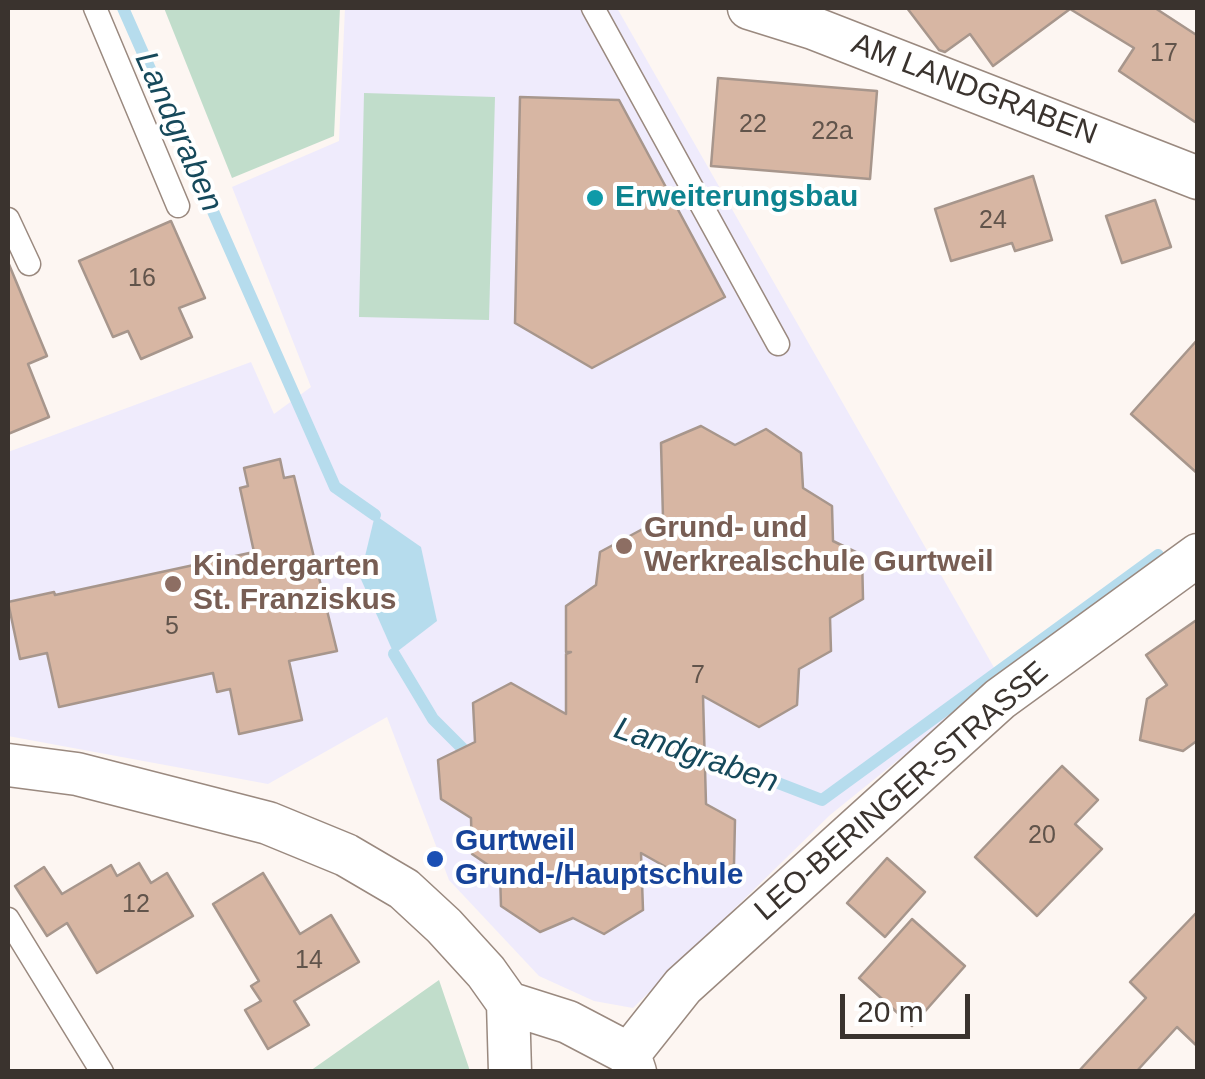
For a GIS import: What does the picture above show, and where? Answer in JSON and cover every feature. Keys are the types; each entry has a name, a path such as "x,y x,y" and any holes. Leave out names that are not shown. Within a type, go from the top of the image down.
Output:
{"street":[{"name":"AM LANDGRABEN","path":"749,8 813,28 1198,178"},
{"name":"LEO-BERINGER-STRASSE","path":"508,1003 568,1022 632,1062 683,986 1000,699 1198,555"},
{"path":"8,765 77,774 268,823 346,855 404,889 486,972 508,1003 510,1072"}],"lane":[{"path":"95,8 178,206"},
{"path":"593,8 778,344"},
{"path":"8,219 29,264"},
{"path":"8,919 102,1072"}],"shaded area":[{"name":"Grund- und Werkrealschule Gurtweil","path":"345,8 617,8 1000,678 830,815 633,1008 594,1001 539,976 449,880 387,717 268,784 8,736 8,452 251,362 274,414 311,387 232,187 339,141"}],"green space":[{"path":"164,8 340,8 334,136 232,178"},
{"path":"364,93 495,97 489,320 359,317"},
{"path":"439,980 470,1071 310,1071"}],"water":[{"path":"375,515 421,547 437,621 394,654 360,577"}],"building":[{"path":"907,8 1155,8 1198,36 1198,124 1119,71 1134,48 1070,9 993,66 970,34 945,52 939,50"},
{"path":"718,78 877,91 870,179 711,166"},
{"name":"Erweiterungsbau","path":"520,97 619,100 725,297 592,368 515,323"},
{"path":"1033,176 1052,240 1015,251 1012,243 951,261 935,209"},
{"path":"1155,200 1171,247 1122,263 1106,216"},
{"path":"171,221 205,298 179,308 192,337 141,359 128,331 113,337 79,261"},
{"path":"8,262 47,356 28,364 49,417 8,434"},
{"path":"1198,339 1198,474 1131,414"},
{"path":"701,426 735,445 766,429 801,453 803,488 832,506 833,541 862,555 863,599 830,618 831,651 799,669 797,705 759,727 703,696 706,804 735,820 734,864 696,884 641,853 643,910 604,934 573,918 540,932 501,906 500,873 472,854 471,818 441,799 438,760 475,742 473,703 511,683 566,714 566,654 571,652 566,652 566,606 596,585 600,552 663,518 661,443"},
{"path":"280,459 284,478 294,476 337,651 289,661 302,720 239,734 230,689 217,692 213,673 59,707 47,653 20,659 8,602 254,552 240,488 248,486 244,468"},
{"path":"1198,619 1198,740 1183,751 1140,740 1147,699 1167,685 1146,655"},
{"path":"1062,766 1098,800 1075,824 1102,849 1037,916 975,857"},
{"path":"887,858 925,892 885,937 847,903"},
{"path":"139,863 151,883 167,873 193,916 97,973 67,923 47,936 15,886 44,867 62,894 111,865 117,876"},
{"path":"263,873 300,934 331,915 359,962 294,1001 309,1025 268,1049 245,1010 261,1001 251,986 259,981 213,904"},
{"path":"1198,911 1198,1047 1177,1027 1136,1072 1078,1072 1146,998 1130,982"},
{"path":"912,919 965,966 912,1026 859,978"}],"waterway":[{"name":"Landgraben","path":"123,8 335,487 375,515"},
{"name":"Landgraben","path":"690,749 822,800 1158,555"},
{"name":"Landgraben","path":"394,654 433,719 473,759"}],"place":[{"name":"Erweiterungsbau","path":"595,198"},
{"name":"Grund- und Werkrealschule Gurtweil","path":"624,546"},
{"name":"Kindergarten St. Franziskus","path":"173,584"},
{"name":"Gurtweil Grund-/Hauptschule","path":"435,859"}]}
